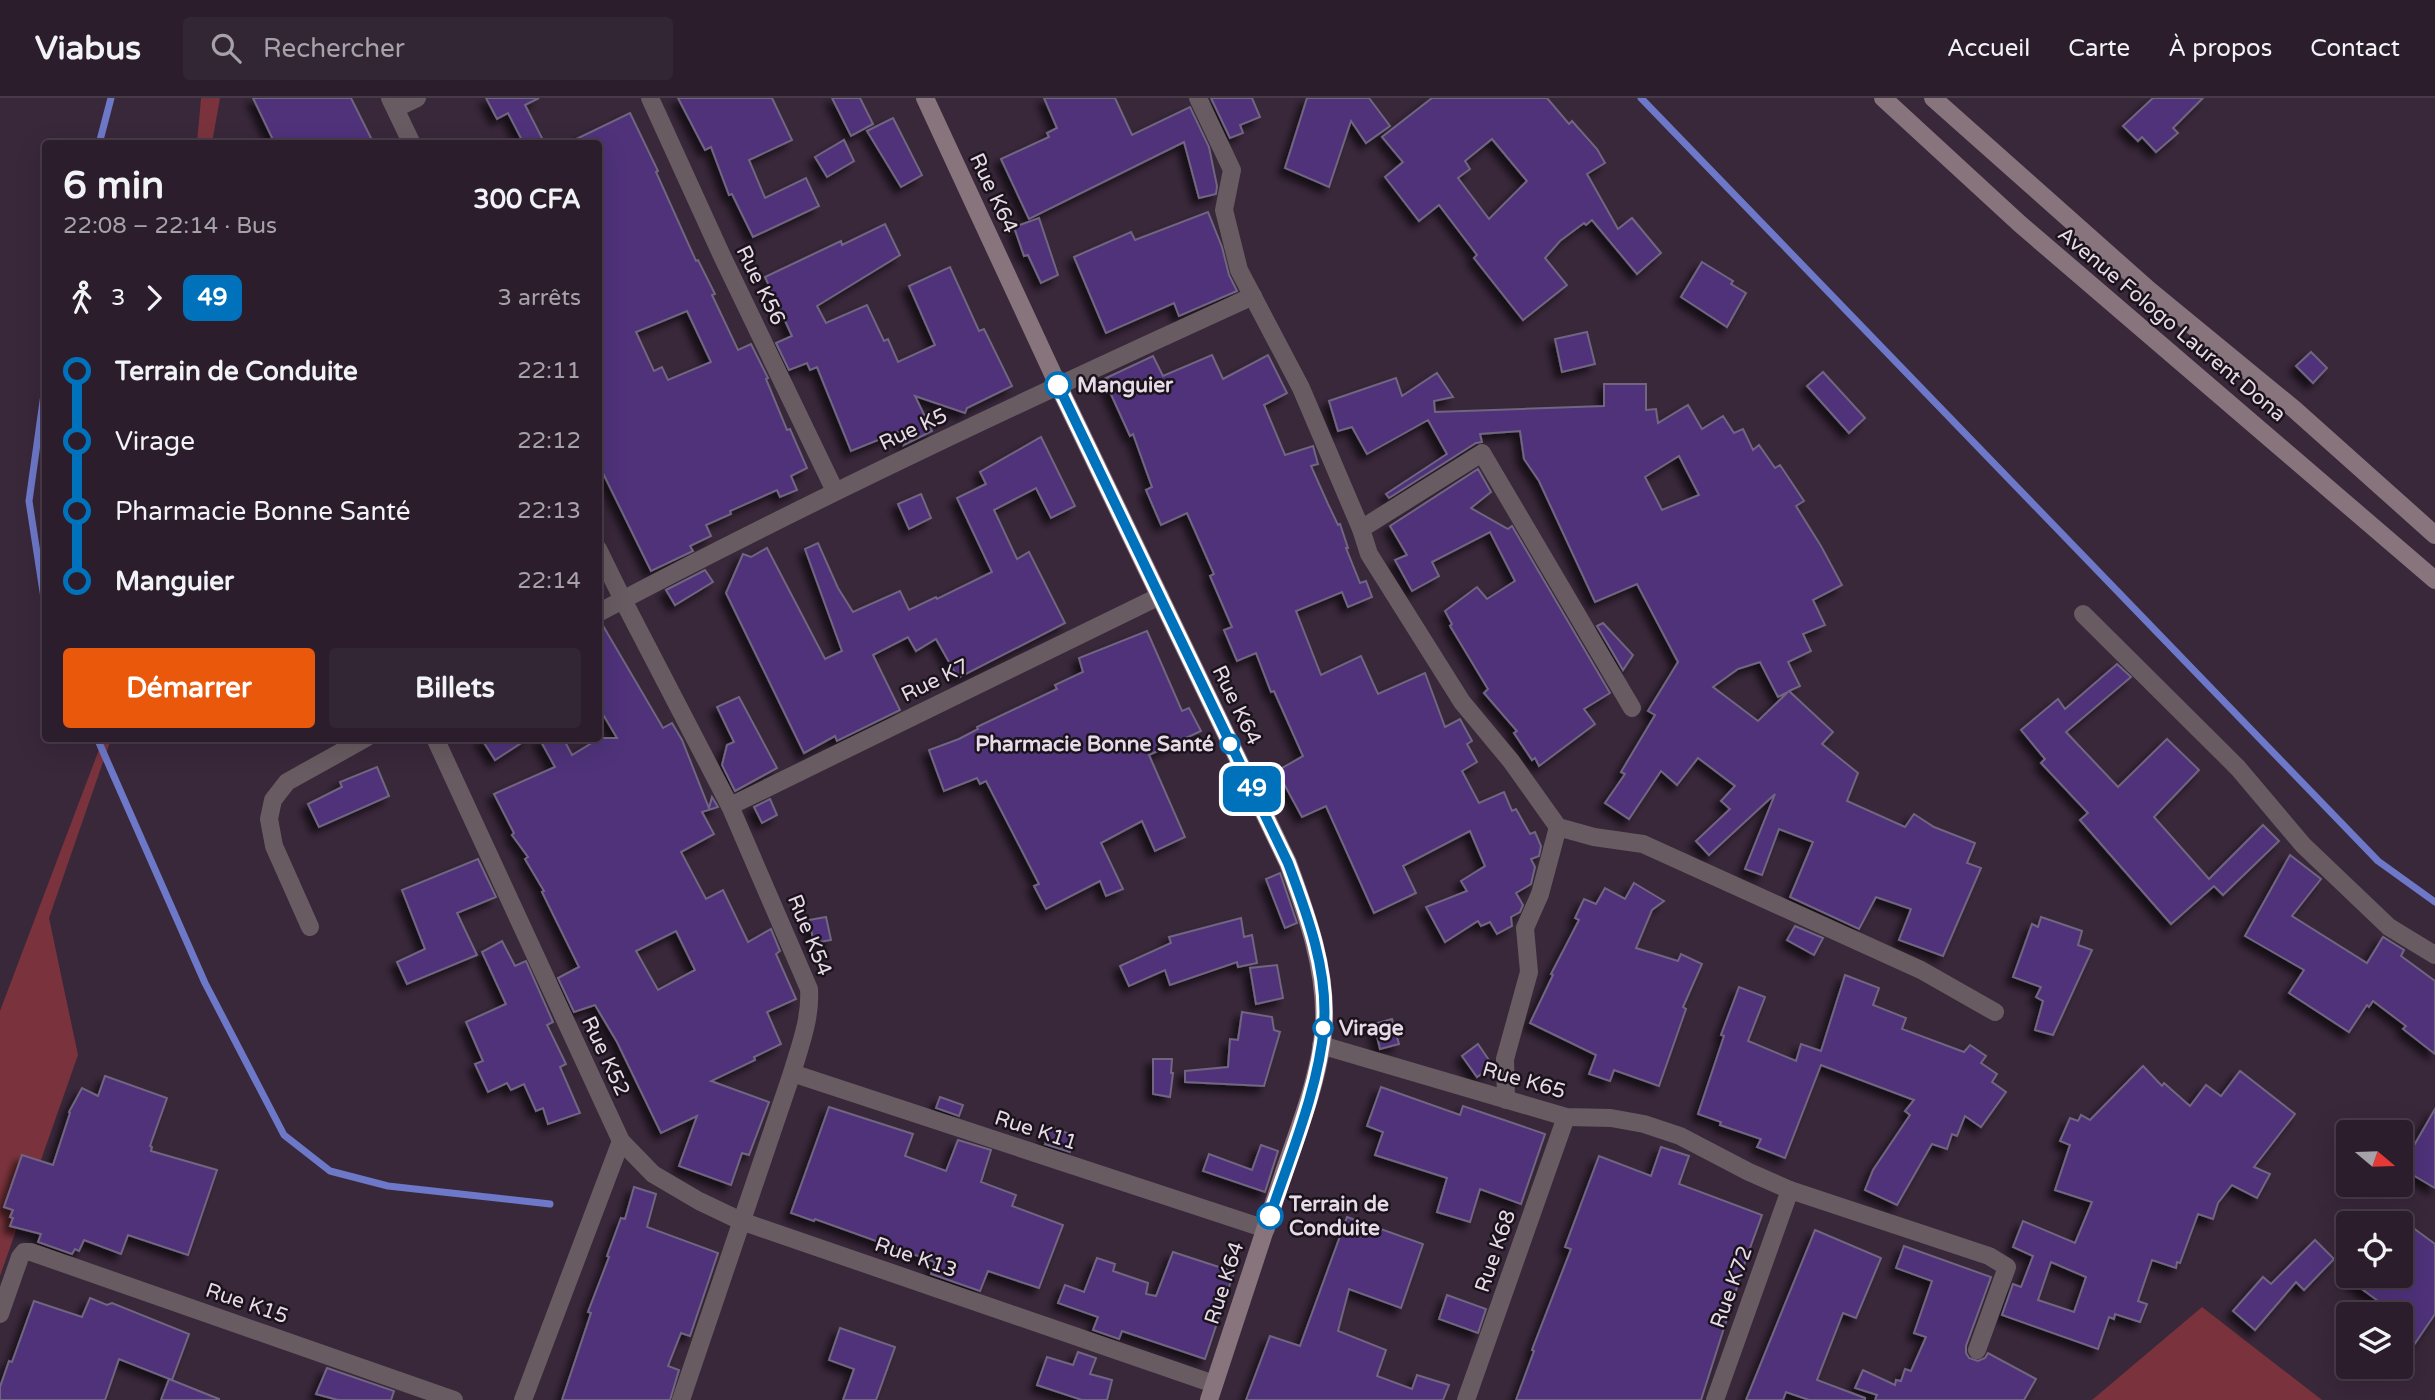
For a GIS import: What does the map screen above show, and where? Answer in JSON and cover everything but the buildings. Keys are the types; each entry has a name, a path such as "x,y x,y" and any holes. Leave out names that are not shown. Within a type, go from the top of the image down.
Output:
{"street":[{"path":"410,140 393,103 417,98"},
{"name":"Rue K56","path":"650,98 722,256 835,491"},
{"name":"Rue K64","path":"925,98 1058,385 1288,863 1307,915 1320,964 1324,1022 1307,1102 1212,1392"},
{"path":"1198,98 1232,170 1224,210 1239,270 1301,388 1369,554 1462,702 1511,761 1558,827 1594,837 1643,844 1910,965 1995,1012"},
{"name":"Avenue Fologo Laurent Dona","path":"1883,98 2020,224 2435,580"},
{"name":"Avenue Fologo Laurent Dona","path":"1933,98 2149,290 2294,409 2435,535"},
{"name":"Rue K5","path":"602,611 835,491 1253,296"},
{"path":"1361,529 1482,453 1632,708"},
{"name":"Rue K54","path":"602,557 730,806 809,989 810,1004 792,1073 681,1400"},
{"name":"Rue K7","path":"730,806 1160,596"},
{"path":"2083,614 2238,768 2303,845 2389,927 2435,955"},
{"path":"310,927 274,845 268,819 274,800 287,782 359,742"},
{"name":"Rue K52","path":"437,742 621,1141"},
{"path":"1506,1100 1506,1059 1529,972 1525,928 1540,894 1558,827"},
{"name":"Rue K65","path":"1321,1045 1566,1116 1611,1118 1644,1124 1680,1136 1790,1190 1966,1246 1989,1256 2007,1267 1977,1350"},
{"name":"Rue K11","path":"792,1073 1266,1229"},
{"name":"Rue K68","path":"1466,1400 1566,1116"},
{"path":"523,1400 621,1141"},
{"name":"Rue K13","path":"621,1141 653,1174 699,1201 741,1221 1212,1392"},
{"name":"Rue K72","path":"1715,1400 1790,1190"},
{"name":"Rue K15","path":"0,1314 20,1257 24,1252 31,1252 454,1400"}],"shaded area":[{"path":"201,98 220,98 213,140 197,140"},
{"path":"102,742 110,742 49,918 78,1055 0,1276 0,1011"},
{"path":"2202,1307 2322,1400 2092,1400"}],"waterway":[{"path":"100,140 111,98"},
{"path":"1641,98 2378,861 2435,902"},
{"path":"42,408 29,501 42,585"},
{"path":"99,742 205,983 284,1135 330,1171 388,1186 550,1204"}],"bus line":[{"name":"49","path":"1058,385 1288,863 1307,915 1320,964 1324,1022 1321,1045 1307,1102 1270,1216"}],"place":[{"name":"Manguier","path":"1058,385"},
{"name":"Pharmacie Bonne Santé","path":"1230,744"},
{"name":"Virage","path":"1323,1028"},
{"name":"Terrain de Conduite","path":"1270,1216"}]}
